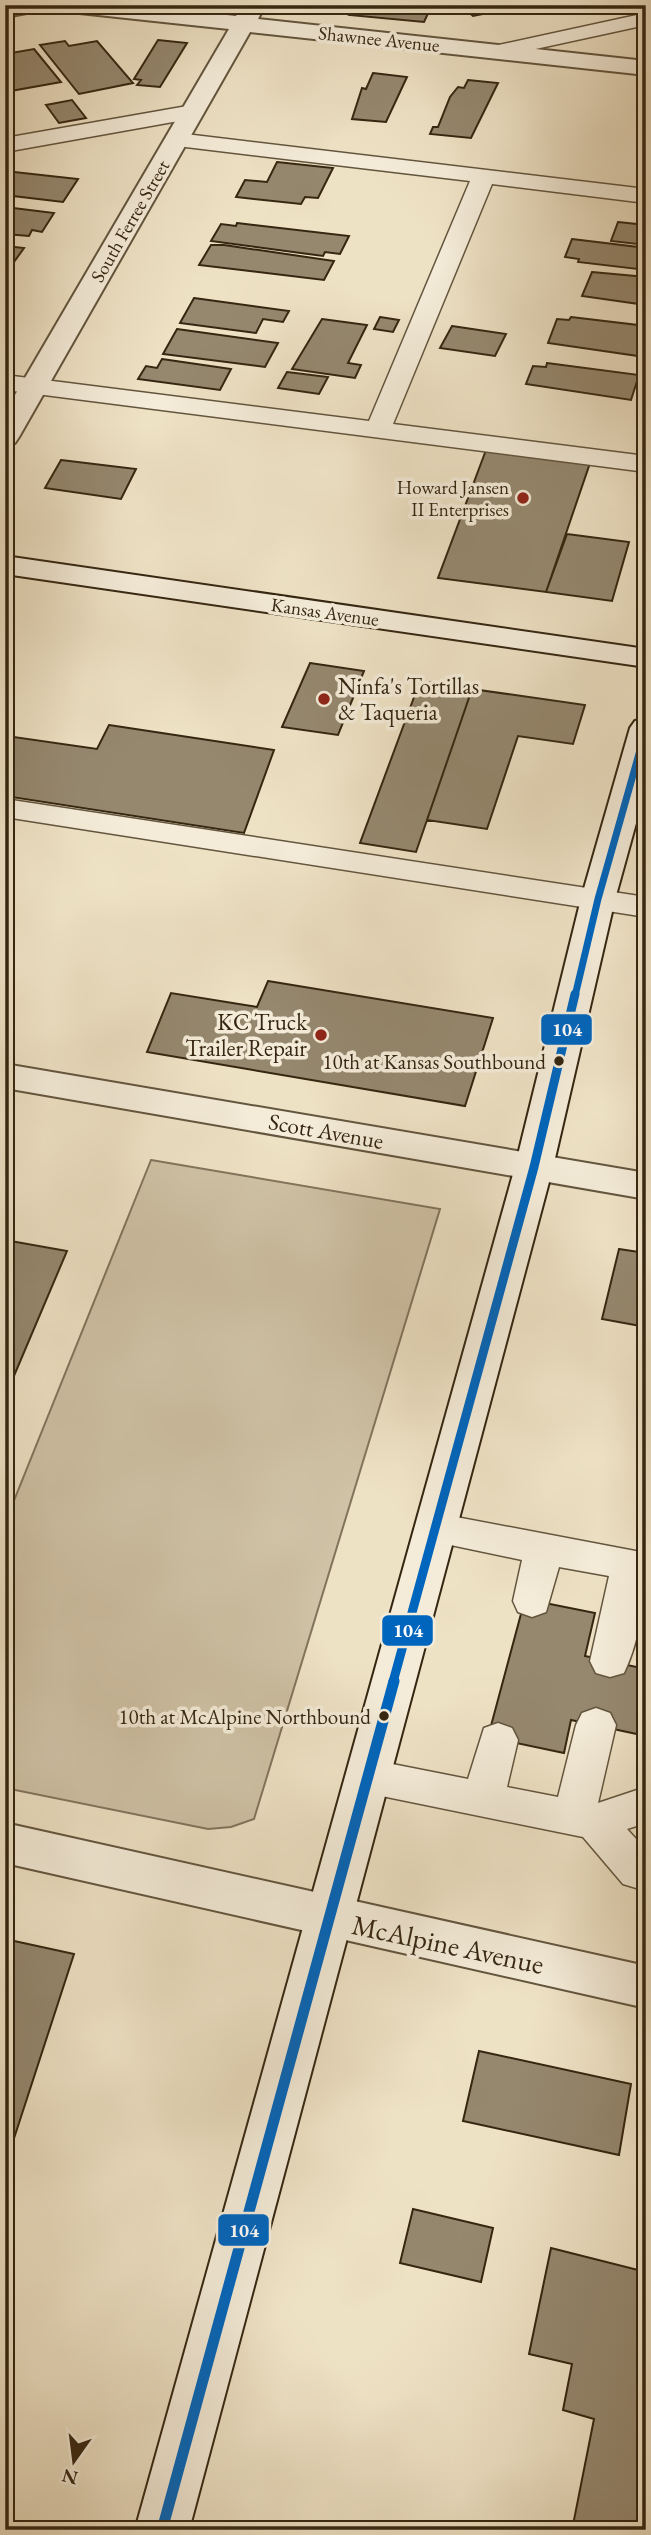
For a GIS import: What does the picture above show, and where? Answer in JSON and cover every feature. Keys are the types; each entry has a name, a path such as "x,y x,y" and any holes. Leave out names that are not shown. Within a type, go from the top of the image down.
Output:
{"street":[{"path":"5,10 34,5"},
{"name":"Shawnee Avenue","path":"70,5 249,15 494,52 646,68"},
{"name":"South Ferree Street","path":"5,437 249,15"},
{"name":"Kansas Avenue","path":"5,565 646,658"},
{"path":"162,2530 534,1167 598,899 646,728"},
{"name":"Scott Avenue","path":"5,1076 646,1186"},
{"name":"McAlpine Avenue","path":"5,1843 329,1918 646,1987"}],"lane":[{"path":"494,52 646,19"},
{"path":"5,145 193,112"},
{"path":"177,140 646,196"},
{"path":"377,430 484,176"},
{"path":"5,382 646,464"},
{"path":"5,808 646,907"},
{"path":"435,1528 638,1567 610,1661"},
{"path":"532,1601 544,1548"},
{"path":"584,1820 596,1725"},
{"path":"483,1799 498,1740"},
{"path":"367,1776 584,1820 646,1805"},
{"path":"584,1820 638,1871 646,1873"}],"shaded area":[{"path":"151,1160 440,1209 254,1819 231,1827 208,1829 5,1788 5,1523"}],"building":[{"path":"354,5 432,5 424,22 349,15"},
{"path":"437,5 510,5 514,8 473,16 461,6 442,10"},
{"path":"158,40 187,43 160,87 137,85 141,80 134,79"},
{"path":"65,41 69,46 97,41 133,83 79,94 40,45"},
{"path":"34,49 61,82 5,92 5,54"},
{"path":"373,73 407,77 386,122 352,119 362,88 366,89"},
{"path":"468,80 498,83 471,138 430,134 433,127 438,127 450,97 458,87 464,88"},
{"path":"72,100 86,118 59,123 46,105"},
{"path":"277,162 333,168 318,198 305,197 301,204 236,197 245,180 267,182"},
{"path":"5,171 78,179 63,202 5,195"},
{"path":"5,207 54,213 42,232 32,230 29,236 5,234"},
{"path":"618,222 646,225 646,245 611,241"},
{"path":"237,223 349,236 340,254 325,252 323,256 211,241 221,224 236,226"},
{"path":"572,239 646,248 646,270 578,262 579,259 565,257"},
{"path":"211,245 334,261 324,280 199,265"},
{"path":"5,246 24,248 9,269 5,269"},
{"path":"592,272 646,277 646,305 582,296"},
{"path":"194,298 289,311 283,322 263,319 256,333 180,323"},
{"path":"380,317 399,320 393,332 374,329"},
{"path":"571,317 646,326 645,357 548,343 557,319 569,320"},
{"path":"322,319 367,325 348,363 361,365 355,378 292,369"},
{"path":"452,326 506,334 495,356 440,348"},
{"path":"177,329 278,343 265,367 163,354"},
{"path":"162,359 231,369 220,390 138,379 146,366 157,368"},
{"path":"547,363 639,375 631,400 526,384 533,366 546,367"},
{"path":"287,372 328,377 319,394 278,388"},
{"name":"Howard Jansen II Enterprises","path":"486,450 590,463 546,592 438,578"},
{"path":"61,460 136,469 121,499 45,488"},
{"path":"567,534 629,542 612,601 546,592"},
{"name":"Ninfa's Tortillas & Taqueria","path":"310,663 364,671 338,735 282,727"},
{"path":"420,681 472,689 416,852 360,843"},
{"path":"472,689 585,705 573,744 518,736 487,829 427,820"},
{"path":"109,725 274,750 244,833 5,796 5,753 14,737 97,749"},
{"name":"KC Truck Trailer Repair","path":"268,981 493,1018 465,1106 147,1052 171,993 257,1007"},
{"path":"5,1240 67,1251 5,1397"},
{"path":"619,1249 646,1253 646,1327 602,1319"},
{"path":"525,1599 595,1613 585,1656 646,1669 646,1736 571,1720 564,1753 488,1737"},
{"path":"5,1939 74,1954 5,2166"},
{"path":"479,2051 631,2084 619,2155 463,2121"},
{"path":"413,2209 493,2228 481,2282 400,2263"},
{"path":"551,2248 646,2272 646,2530 572,2530 594,2419 563,2410 572,2364 529,2354"}],"transit line":[{"name":"104","path":"162,2530 534,1167 598,899 646,729"}],"place":[{"name":"Howard Jansen II Enterprises","path":"523,498"},
{"name":"Ninfa's Tortillas & Taqueria","path":"324,699"},
{"name":"KC Truck Trailer Repair","path":"321,1035"},
{"name":"10th at Kansas Southbound","path":"559,1061"},
{"name":"10th at McAlpine Northbound","path":"384,1716"}]}
